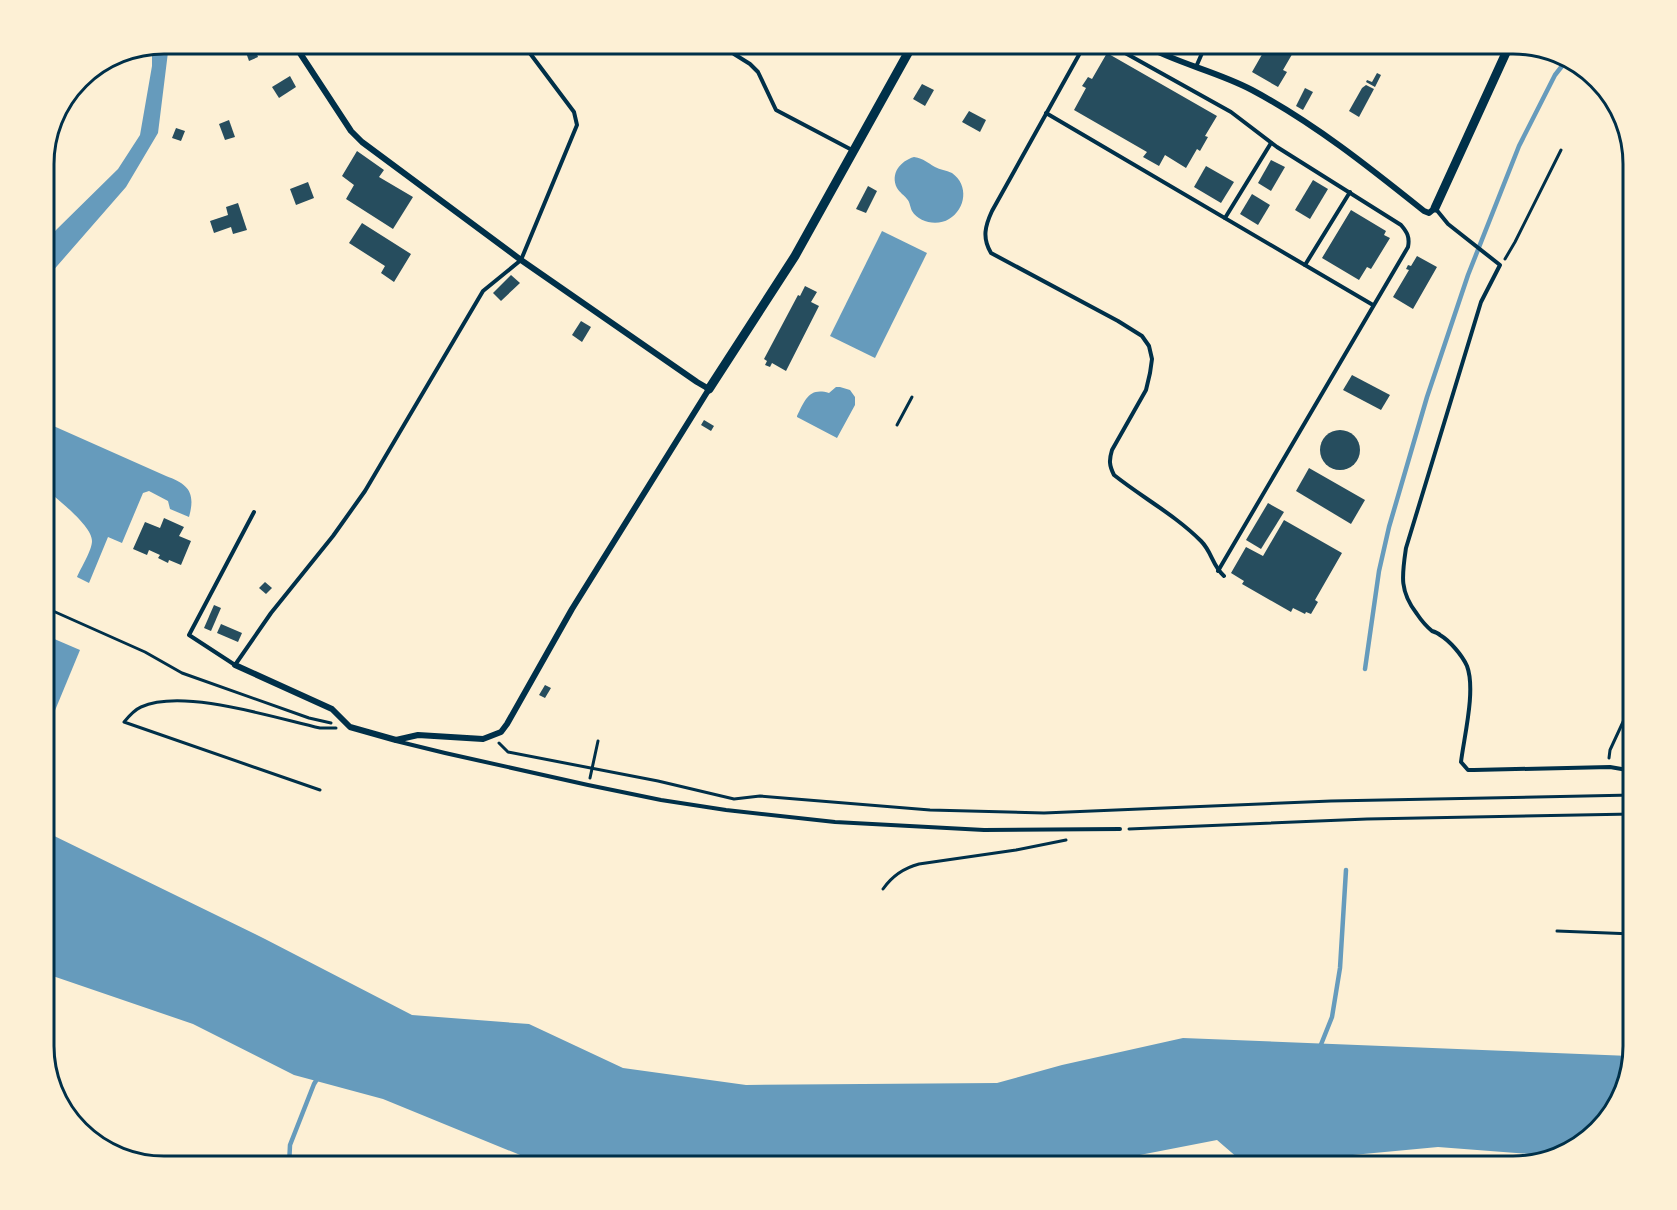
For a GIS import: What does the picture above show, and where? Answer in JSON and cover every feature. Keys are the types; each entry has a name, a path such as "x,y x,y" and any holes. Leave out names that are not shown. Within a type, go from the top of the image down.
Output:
{"street":[{"path":"301,54 351,131 362,142 521,260 709,389"},
{"path":"235,665 332,709 350,727 396,740 418,735 483,739 501,732 572,609 795,256 907,54"},
{"path":"1161,54 1253,90 1346,149 1429,213 1435,208 1505,54"}],"lane":[{"path":"254,513 189,635 235,665 270,613 333,536 365,491 483,291 521,260 577,124 574,112 530,54"},
{"path":"734,54 758,72 776,110 852,151"},
{"path":"1079,54 992,211 984,234 987,246 991,253 1142,336 1149,346 1152,359 1146,390 1112,450 1109,460 1110,468 1114,475 1176,518 1203,543 1216,569 1224,576"},
{"path":"1127,54 1230,112 1271,143 1401,225 1409,239 1408,247 1218,571"},
{"path":"1195,68 1201,54"},
{"path":"1046,113 1373,305"},
{"path":"1225,218 1271,143"},
{"path":"1305,265 1350,192"},
{"path":"1435,208 1457,232 1500,265 1480,302 1406,548 1403,589 1411,606 1424,623 1449,642 1464,659 1468,669 1470,697 1461,762 1467,770 1610,767 1623,769"},
{"path":"396,740 588,785 726,810 835,822 984,831 1120,829"}],"path":[{"path":"1500,265 1515,242 1561,150"},
{"path":"897,425 912,397"},
{"path":"54,612 145,652 182,673 309,718 350,727"},
{"path":"320,790 124,722 142,706 169,700 212,703 320,728 350,727"},
{"path":"1610,767 1610,750 1623,722"},
{"path":"494,736 508,752 658,781 734,799 760,796 930,810 1044,813 1331,801 1623,795"},
{"path":"588,785 598,741"},
{"path":"1120,829 1367,819 1623,814"},
{"path":"883,889 894,876 919,864 1016,850 1074,838"},
{"path":"1557,931 1623,934"}],"water":[{"path":"168,54 158,133 126,187 54,270 54,232 118,169 140,135 152,55"},
{"path":"914,157 952,173 961,184 962,203 955,215 949,219 934,223 924,221 915,215 908,200 897,188 895,178 898,169 904,162"},
{"path":"882,231 927,253 875,358 830,336"},
{"path":"836,387 850,390 855,397 855,405 837,438 797,417 808,396 817,392 829,393"},
{"path":"54,426 180,482 191,495 189,517 170,509 168,501 149,491 143,493 122,543 108,537 89,583 77,577 92,541 86,527 54,496"},
{"path":"54,639 80,650 54,713"},
{"path":"54,836 265,939 412,1015 529,1024 623,1068 746,1085 997,1083 1062,1065 1183,1038 1622,1056 1615,1088 1596,1118 1562,1145 1533,1154 1438,1147 1342,1156 1236,1156 1217,1140 1135,1156 523,1156 383,1099 294,1075 193,1024 54,976"}],"building":[{"path":"247,54 257,54 258,57 249,61"},
{"path":"1106,54 1109,54 1217,116 1205,136 1208,137 1200,151 1197,149 1186,168 1165,155 1159,166 1143,157 1147,152 1074,110 1086,88 1082,86 1088,77 1092,79"},
{"path":"1262,54 1292,54 1283,70 1287,72 1278,87 1252,72"},
{"path":"1377,73 1381,75 1375,87 1366,82 1367,80 1372,82"},
{"path":"290,76 296,87 279,98 272,87"},
{"path":"922,84 934,90 925,106 913,99"},
{"path":"1366,85 1374,89 1359,117 1349,111"},
{"path":"1305,88 1313,92 1303,110 1296,106"},
{"path":"969,111 986,120 980,132 962,122"},
{"path":"229,120 235,137 225,140 219,124"},
{"path":"176,128 185,131 181,141 172,138"},
{"path":"357,151 384,170 379,177 413,197 393,229 346,199 354,185 342,176"},
{"path":"1271,160 1285,167 1271,191 1258,183"},
{"path":"1206,166 1234,182 1221,203 1194,187"},
{"path":"1313,180 1328,189 1310,219 1295,210"},
{"path":"308,182 314,198 296,205 290,189"},
{"path":"868,186 877,191 866,213 856,209"},
{"path":"1252,194 1270,205 1258,225 1240,214"},
{"path":"238,203 247,230 233,234 231,227 214,233 210,221 228,215 226,207"},
{"path":"1351,210 1386,231 1384,235 1390,238 1371,269 1367,267 1359,280 1322,258"},
{"path":"362,223 411,254 394,282 381,273 385,266 349,243"},
{"path":"1417,256 1437,267 1413,309 1393,297 1409,270 1406,269 1408,265 1411,266"},
{"path":"511,275 520,283 501,301 493,293"},
{"path":"805,286 817,292 811,302 819,306 786,371 772,363 770,367 765,365 767,361 764,359"},
{"path":"581,321 591,327 582,342 572,335"},
{"path":"1352,375 1390,395 1381,410 1343,390"},
{"path":"704,420 714,426 711,431 701,425"},
{"path":"1340,430 1354,436 1360,450 1354,464 1340,470 1326,464 1320,450 1326,436"},
{"path":"1309,468 1365,500 1351,524 1296,491"},
{"path":"1268,503 1284,512 1261,549 1246,540"},
{"path":"164,518 184,527 179,536 191,541 181,565 169,560 168,563 158,558 160,555 149,550 147,555 133,549 145,522 160,528"},
{"path":"1284,520 1342,553 1315,600 1318,602 1311,614 1306,612 1305,614 1293,608 1291,612 1242,584 1244,581 1231,573 1246,547 1263,556"},
{"path":"265,582 272,588 266,594 259,588"},
{"path":"214,605 221,608 211,631 204,628"},
{"path":"221,624 242,633 238,642 217,633"},
{"path":"545,685 551,688 545,698 539,695"}],"waterway":[{"path":"1365,669 1379,571 1389,527 1427,397 1468,275 1519,146 1555,75 1563,65"},
{"path":"1320,1047 1332,1017 1340,968 1346,870"},
{"path":"289,1156 290,1145 319,1076"}]}
